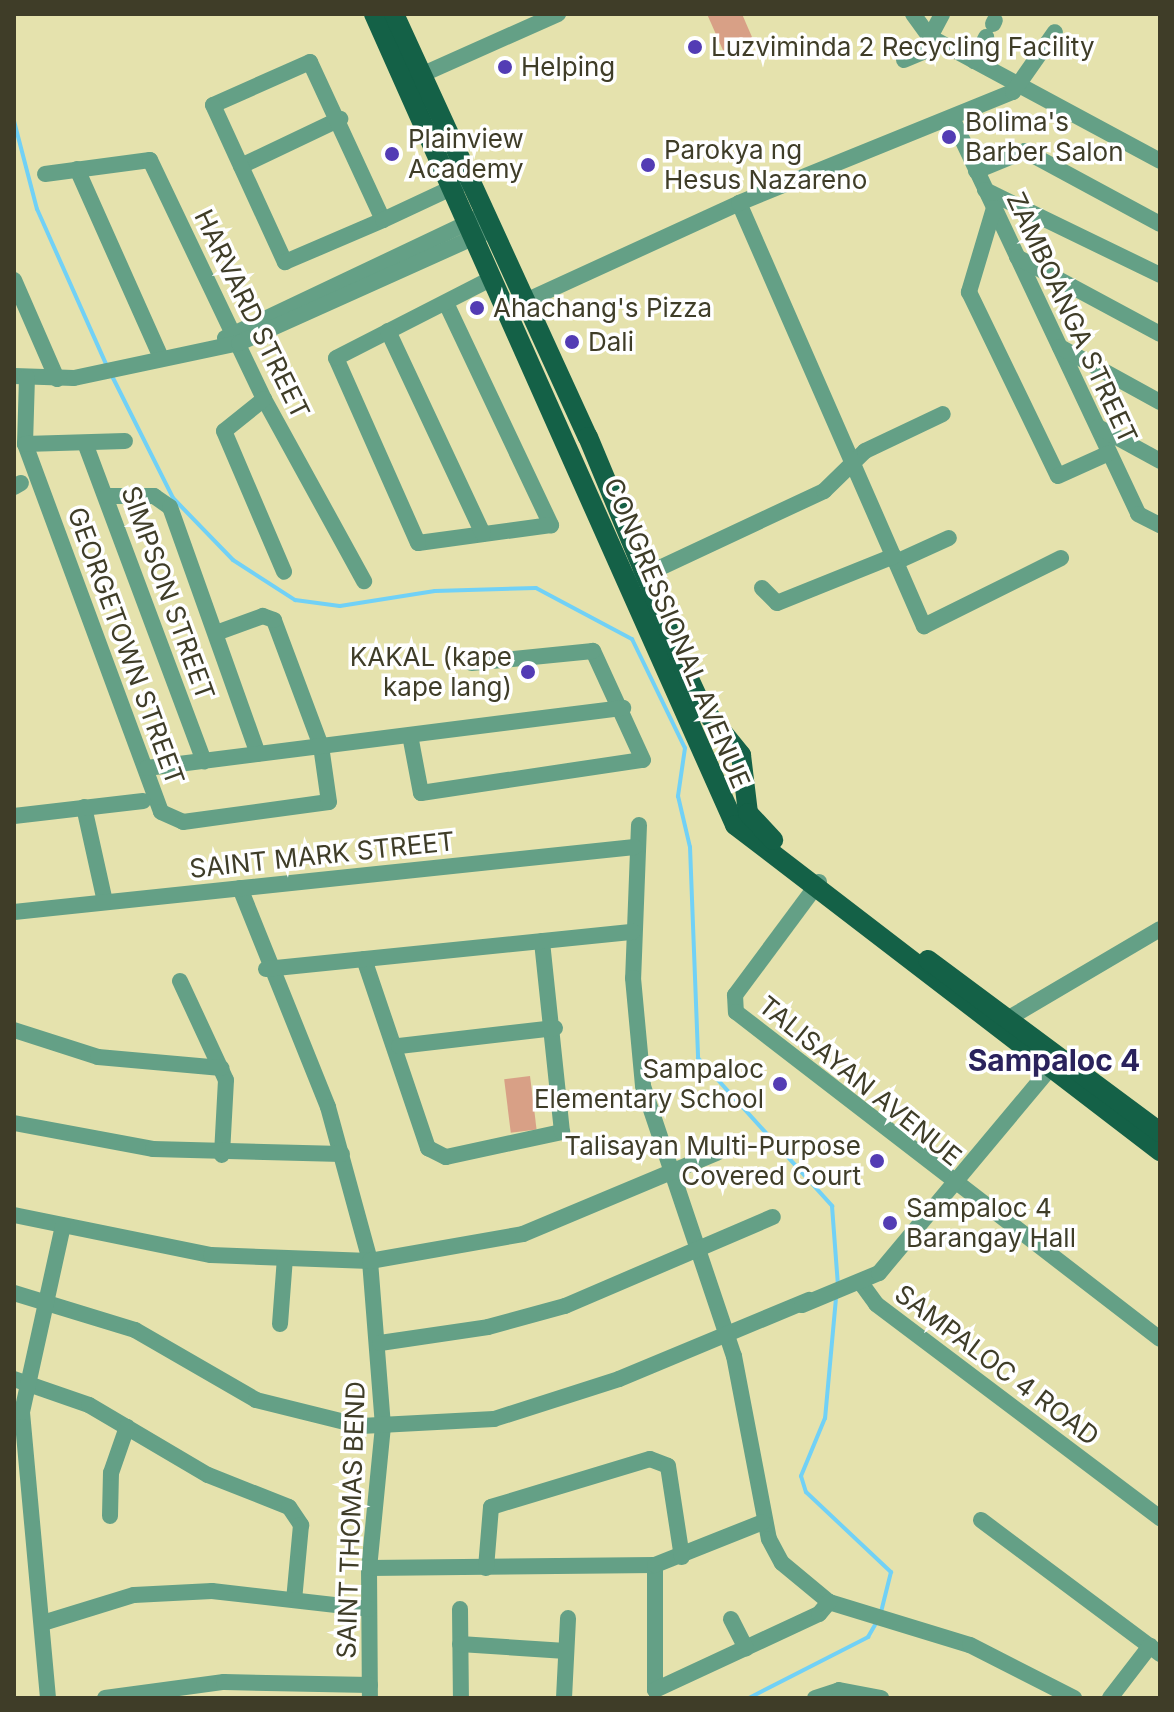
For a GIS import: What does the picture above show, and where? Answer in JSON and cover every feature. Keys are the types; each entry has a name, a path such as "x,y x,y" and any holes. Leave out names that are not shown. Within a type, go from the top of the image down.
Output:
{"main road":[{"name":"CONGRESSIONAL AVENUE","path":"374,14 413,79 638,578 702,707 741,755 748,813 816,886 1009,1018 1055,1063 1160,1151"},
{"name":"CONGRESSIONAL AVENUE","path":"394,14 413,79"},
{"name":"CONGRESSIONAL AVENUE","path":"480,226 492,278 517,305"},
{"name":"CONGRESSIONAL AVENUE","path":"638,578 720,802 735,825 1055,1063 1160,1132"}],"street":[{"path":"413,79 558,14"},
{"path":"913,14 936,41 1160,161"},
{"path":"904,60 936,41 942,14"},
{"path":"974,61 991,27"},
{"path":"517,305 739,203 953,120 1021,86 1055,32"},
{"path":"383,220 340,119 310,62 213,105 285,262 383,220 461,184"},
{"path":"241,166 340,119"},
{"name":"ZAMBOANGA STREET","path":"953,120 1138,514 1160,525"},
{"path":"976,171 1025,151 1160,224"},
{"name":"HARVARD STREET","path":"45,174 150,160 231,338 364,581"},
{"path":"77,169 160,355"},
{"path":"985,190 1160,275"},
{"path":"739,203 924,626 1061,558"},
{"path":"994,208 969,292 1058,476 1109,453"},
{"path":"20,376 57,379 94,375 231,338 480,226"},
{"path":"1017,257 1160,334"},
{"path":"446,303 551,525 418,543 336,358 492,278"},
{"path":"14,280 57,379"},
{"path":"388,331 483,534"},
{"path":"1060,347 1160,402"},
{"name":"GEORGETOWN STREET","path":"20,376 25,444 161,812 174,822 329,802 321,746"},
{"path":"264,399 224,431 284,572"},
{"path":"638,578 824,491 853,461 943,414"},
{"path":"1098,427 1160,461"},
{"path":"25,444 125,441"},
{"name":"SIMPSON STREET","path":"85,443 204,761"},
{"path":"107,496 163,499 219,632 258,754"},
{"path":"762,588 777,603 949,538"},
{"path":"219,632 263,616 274,620 321,746"},
{"path":"410,735 421,793 639,763 643,750 593,651 472,663"},
{"path":"147,768 623,708"},
{"path":"14,816 143,801"},
{"path":"84,807 105,902"},
{"path":"639,825 635,847 633,932 637,1054 670,1176 728,1334 763,1522 782,1563 829,1602 869,1612 1010,1661 1074,1698"},
{"name":"SAINT MARK STREET","path":"14,912 635,847"},
{"name":"TALISAYAN AVENUE","path":"816,886 732,1005 955,1187 1160,1339"},
{"name":"SAINT THOMAS BEND","path":"240,888 266,969 311,1060 342,1154 370,1261 380,1343 383,1426 369,1568 370,1692"},
{"path":"1009,1018 1160,929"},
{"path":"266,969 633,932"},
{"path":"364,959 399,1046 428,1148 446,1157 562,1132 555,1028 542,941"},
{"path":"180,981 222,1068 222,1155"},
{"path":"399,1046 555,1028"},
{"path":"14,1030 98,1057 222,1068"},
{"name":"SAMPALOC 4 ROAD","path":"1055,1063 955,1187 858,1285 876,1304 1160,1518"},
{"path":"14,1123 93,1143 222,1155 342,1154"},
{"path":"14,1215 211,1255 370,1261 523,1234 670,1176 717,1153"},
{"path":"380,1343 525,1318 698,1251 773,1217"},
{"path":"48,1698 46,1622 23,1484 21,1380 63,1225"},
{"path":"280,1324 285,1258"},
{"path":"14,1293 45,1299 135,1330 285,1412 383,1426 421,1425 512,1411 619,1379 728,1334 740,1335 814,1298 858,1285"},
{"path":"21,1380 127,1427 208,1475 289,1507 301,1525 294,1600"},
{"path":"110,1516 111,1473 127,1427"},
{"path":"486,1568 491,1507 650,1459 668,1466 682,1557"},
{"path":"981,1520 1155,1650 1110,1698"},
{"path":"369,1568 655,1565 682,1557 763,1522"},
{"path":"655,1565 655,1690 819,1614 829,1602"},
{"path":"46,1622 134,1595 212,1591 369,1609"},
{"path":"460,1609 461,1698"},
{"path":"564,1698 568,1618"},
{"path":"731,1619 746,1648"},
{"path":"460,1644 566,1651"},
{"path":"105,1698 224,1682 370,1692"},
{"path":"815,1698 839,1690 881,1698"}],"shaded area":[{"path":"707,14 742,14 755,44 726,57"},
{"path":"530,1076 537,1130 511,1133 504,1079"}],"waterway":[{"path":"14,121 37,209 107,366"},
{"path":"111,374 173,498 233,560 295,600 340,606 435,591 536,588 632,639 685,748 678,796 690,847 698,1058 832,1206 838,1285"},
{"path":"836,1298 825,1418 801,1476 806,1492 891,1572 881,1612"},
{"path":"749,1698 868,1637 878,1620"}],"place":[{"name":"Luzviminda 2 Recycling Facility","path":"695,47"},
{"name":"Helping","path":"505,67"},
{"name":"Bolima's Barber Salon","path":"949,137"},
{"name":"Plainview Academy","path":"392,154"},
{"name":"Parokya ng Hesus Nazareno","path":"648,165"},
{"name":"Ahachang's Pizza","path":"477,308"},
{"name":"Dali","path":"572,342"},
{"name":"KAKAL (kape kape lang)","path":"528,672"},
{"name":"Sampaloc Elementary School","path":"780,1084"},
{"name":"Talisayan Multi-Purpose Covered Court","path":"877,1161"},
{"name":"Sampaloc 4 Barangay Hall","path":"890,1223"}],"district":[{"name":"Sampaloc 4","path":"1054,1060"}]}
